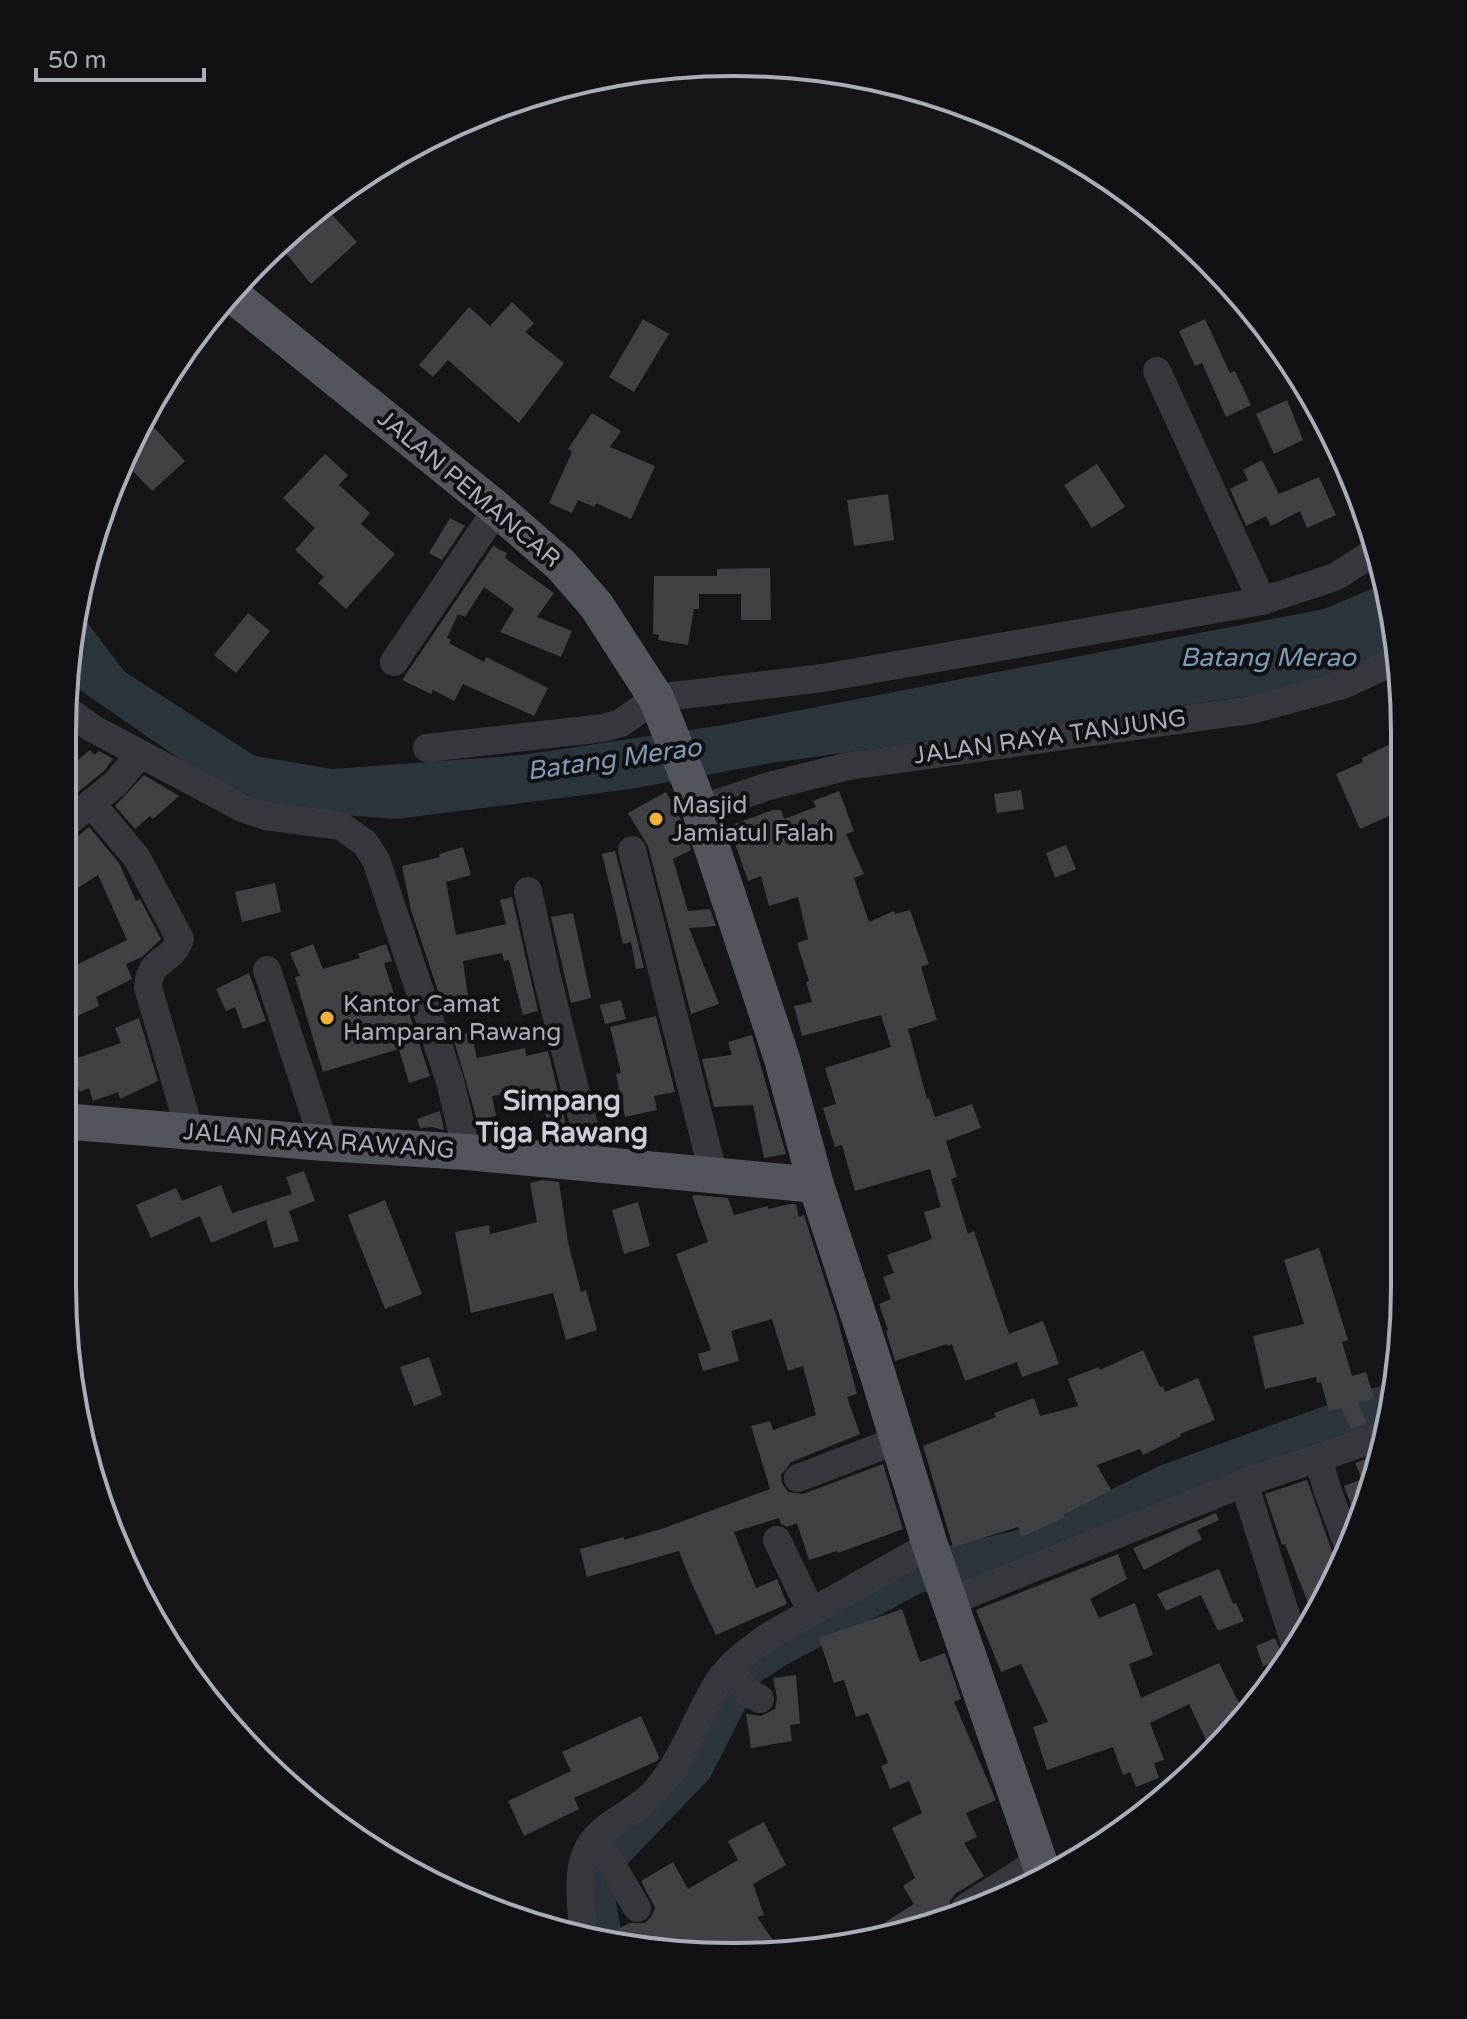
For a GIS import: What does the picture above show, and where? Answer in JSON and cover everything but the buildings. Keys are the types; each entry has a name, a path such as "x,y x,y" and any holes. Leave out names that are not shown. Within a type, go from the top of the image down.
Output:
{"main road":[{"name":"JALAN PEMANCAR","path":"239,300 497,509 561,565 596,605 660,707 696,800 782,1059 816,1185 932,1551 1041,1866"},
{"name":"JALAN RAYA RAWANG","path":"76,1122 467,1152 816,1185"}],"street":[{"path":"1157,371 1262,601"},
{"path":"394,662 497,509"},
{"path":"427,748 603,728 660,707 1262,601 1335,577 1367,557"},
{"name":"JALAN RAYA TANJUNG","path":"696,800 849,766 1251,710 1343,685 1387,665"},
{"path":"76,717 242,808 266,816 341,826 365,843 376,860 450,1081 467,1152"},
{"path":"76,815 116,783 140,754"},
{"path":"91,803 137,858 180,939 167,958 154,964 149,973 148,987 190,1132"},
{"path":"632,850 714,1177"},
{"path":"528,891 594,1165"},
{"path":"267,970 324,1143"},
{"path":"947,1597 1244,1483 1373,1439"},
{"path":"798,1478 898,1440"},
{"path":"1318,1458 1343,1532"},
{"path":"1244,1483 1291,1633"},
{"path":"777,1540 811,1611"},
{"path":"583,1925 581,1874 585,1855 652,1795 673,1769 720,1679 743,1683 747,1652 811,1611 932,1551"},
{"path":"599,1842 637,1908"}],"water":[{"name":"Batang Merao","path":"1374,588 1386,653 1370,662 1284,691 771,763 631,789 396,819 289,811 210,780 77,688 86,622 125,672 255,756 332,769 522,755 723,725 1324,609"}],"waterway":[{"path":"600,1929 591,1873 693,1767 743,1669 779,1646 914,1574 1042,1545 1168,1484 1379,1407"}],"place":[{"name":"Masjid Jamiatul Falah","path":"656,819"},
{"name":"Kantor Camat Hamparan Rawang","path":"327,1018"}],"district":[{"name":"Simpang Tiga Rawang","path":"562,1117"}]}
